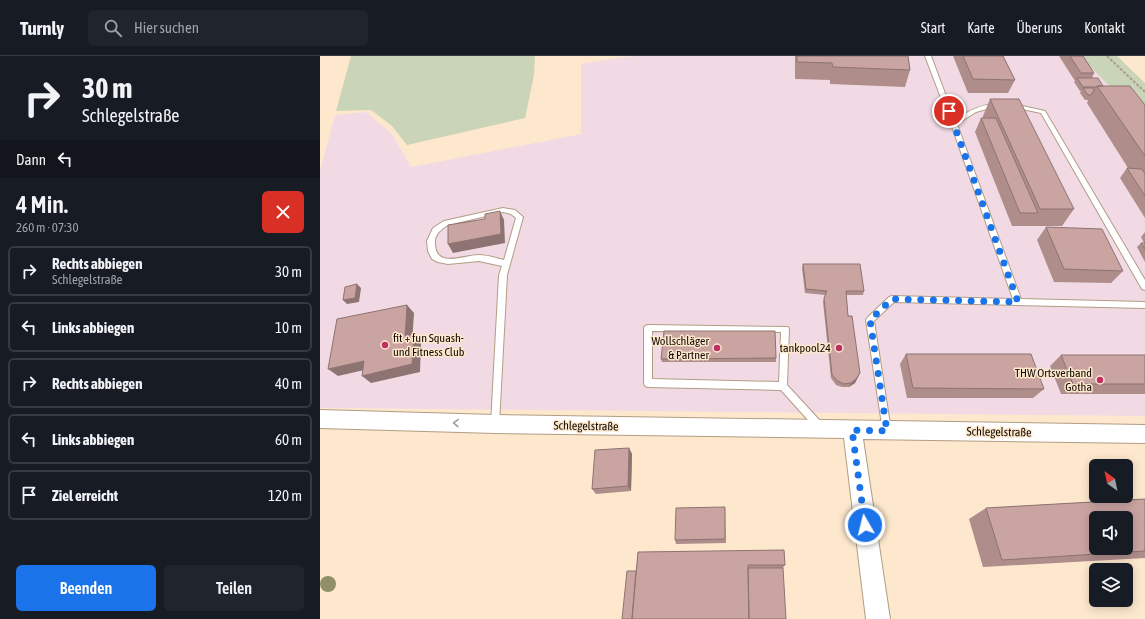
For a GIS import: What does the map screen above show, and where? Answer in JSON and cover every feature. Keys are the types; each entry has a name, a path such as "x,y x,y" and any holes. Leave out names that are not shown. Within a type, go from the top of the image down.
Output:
{"street":[{"name":"Schlegelstraße","path":"320,419 822,430 1145,434"},
{"path":"852,430 878,619"}],"lane":[{"path":"928,56 1018,302"},
{"path":"954,124 968,112 982,106 1006,105 1043,112 1145,287"},
{"path":"495,424 504,275 520,217 513,212 503,210 446,223 437,228 433,234 431,245 434,255 441,260 449,263 479,258 507,264"},
{"path":"887,431 870,320 892,299 1145,305"},
{"path":"783,386 648,383 648,328 784,329 783,386 822,430"}],"path":[{"path":"1107,56 1145,92"}],"shaded area":[{"path":"631,56 1080,56 1145,123 1145,416 320,408 320,171 335,115 366,112 392,134 411,167 581,134 581,64"}],"green space":[{"path":"351,56 535,56 534,75 525,118 407,145 392,126 371,110 336,111"},
{"path":"1080,56 1117,56 1145,83 1145,123"}],"building":[{"path":"797,56 908,56 910,70 833,67 832,63 797,62"},
{"path":"963,56 1003,56 1015,80 973,79"},
{"path":"1070,56 1083,56 1094,73 1081,73"},
{"path":"1077,78 1098,78 1103,86 1083,87"},
{"path":"1097,86 1130,86 1145,105 1145,156"},
{"path":"1083,88 1093,88 1094,90 1091,95 1088,95"},
{"path":"990,99 1019,99 1074,209 1040,209"},
{"path":"981,118 996,118 1038,213 1020,213"},
{"path":"1127,168 1142,169 1145,174 1145,196"},
{"path":"500,211 501,234 448,244 448,225 485,219 485,214"},
{"path":"1046,227 1102,229 1123,271 1064,269"},
{"path":"1141,243 1145,243 1145,249"},
{"path":"803,264 860,264 864,291 846,291 848,316 852,316 860,373 851,383 844,384 832,375 824,298 827,291 806,289"},
{"path":"357,284 355,298 343,300 345,287"},
{"path":"407,305 405,336 414,334 412,364 362,376 364,361 328,369 337,319"},
{"path":"664,331 775,331 776,358 661,359"},
{"path":"906,354 1031,354 1044,389 913,388"},
{"path":"1061,355 1145,355 1145,384 1073,384"},
{"path":"629,448 628,486 592,489 595,450"},
{"path":"1145,499 1145,551 1133,552 1133,511 1089,511 1089,555 1002,560 986,508 1089,502 1133,503 1133,500"},
{"path":"725,507 725,539 675,540 676,508"},
{"path":"784,550 785,565 748,565 749,619 632,619 638,552"},
{"path":"748,568 783,568 786,619 749,619"},
{"path":"627,571 636,571 632,619 622,619"}],"place":[{"name":"fit + fun Squash- und Fitness Club","path":"385,345"},
{"name":"Wollschläger & Partner","path":"717,348"},
{"name":"tankpool24","path":"839,348"},
{"name":"THW Ortsverband Gotha","path":"1100,380"}],"route":[{"path":"865,525 852,430 887,431 870,320 892,299 1018,302 949,111"}]}
